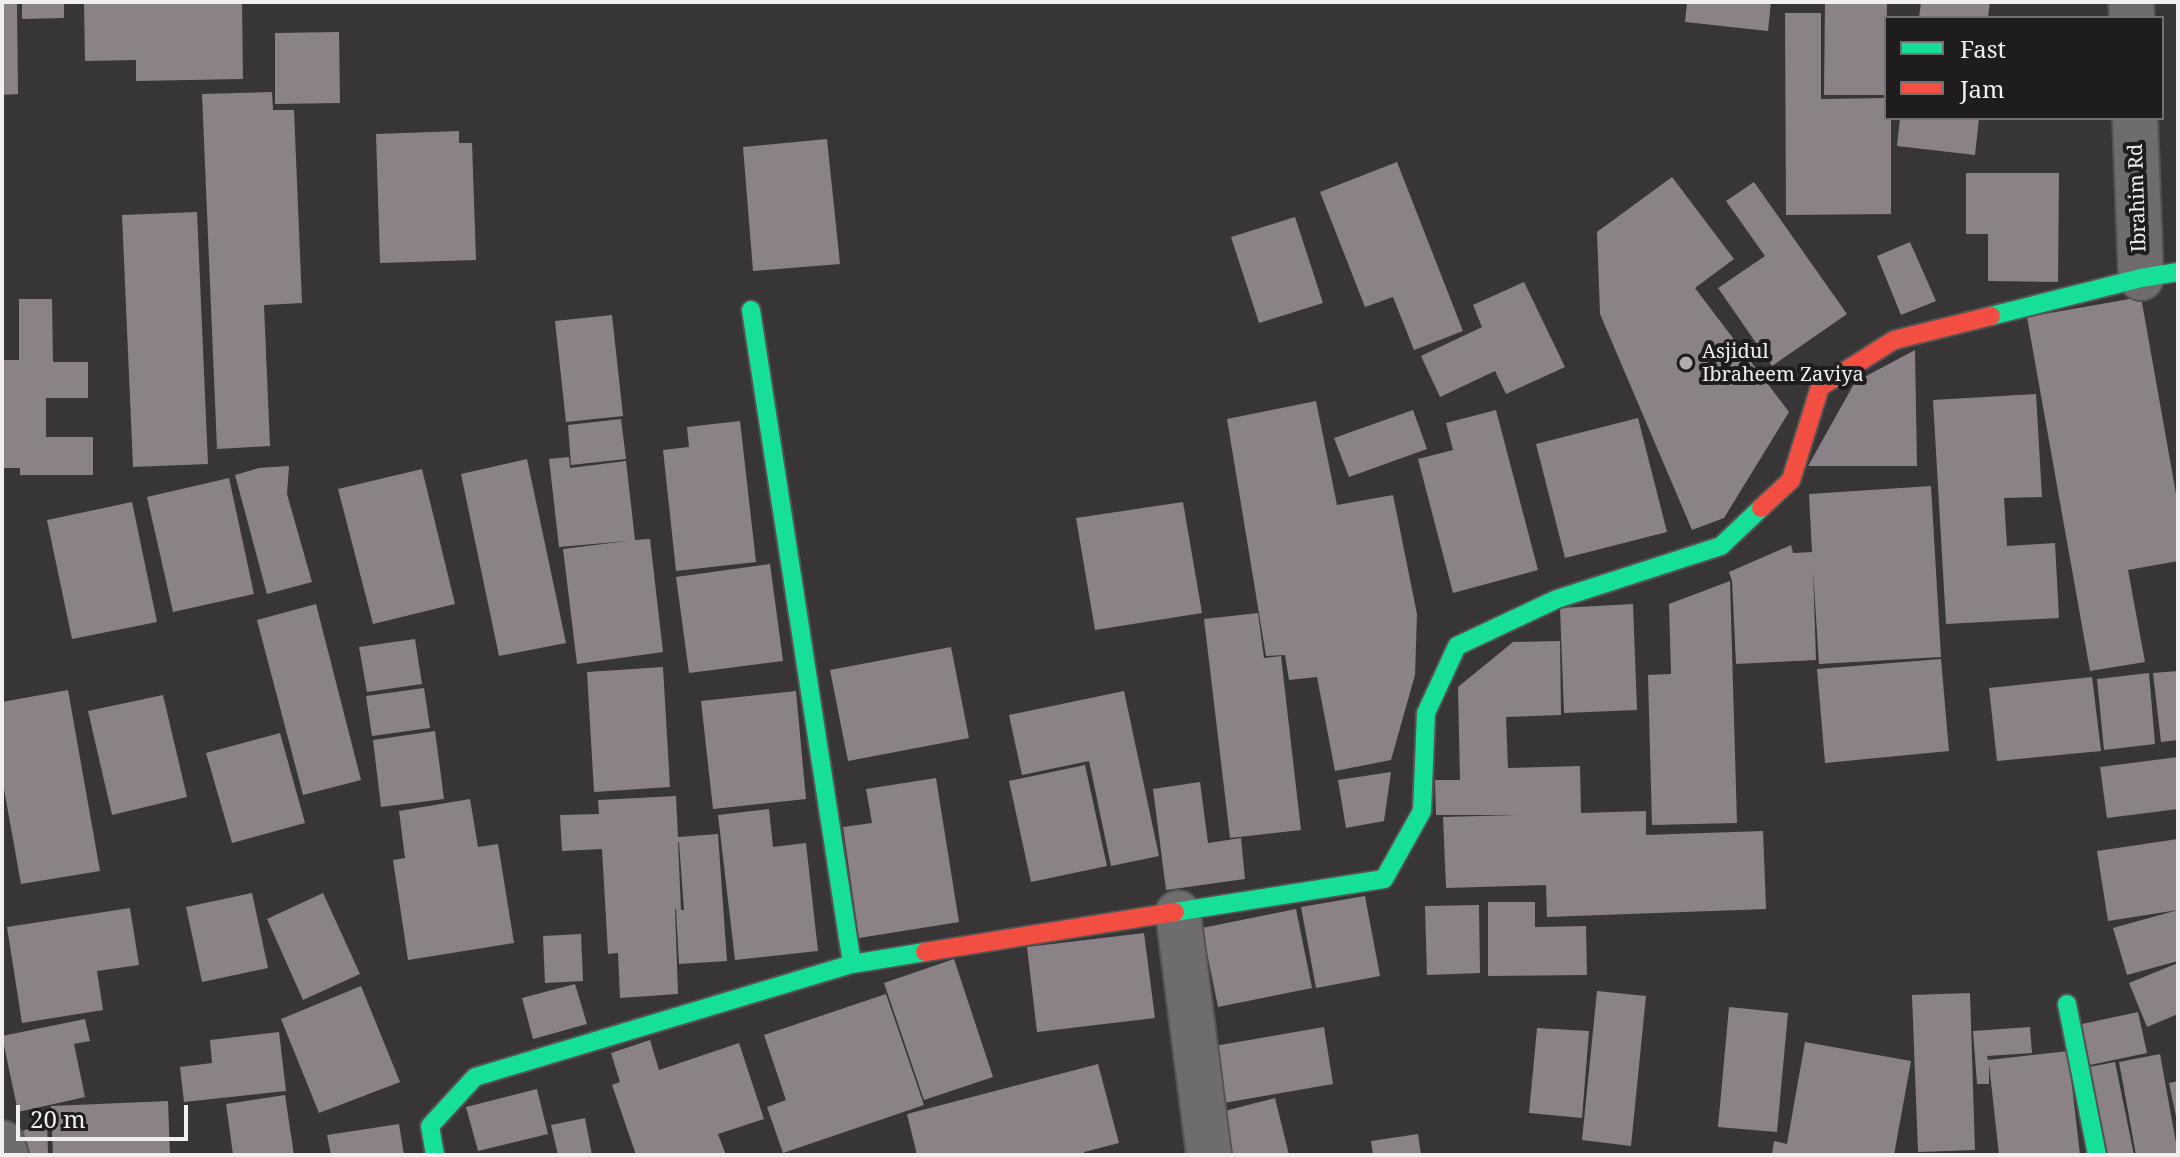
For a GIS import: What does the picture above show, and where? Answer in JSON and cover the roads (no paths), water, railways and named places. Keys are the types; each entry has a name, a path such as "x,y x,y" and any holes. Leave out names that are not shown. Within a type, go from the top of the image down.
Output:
{"street":[{"name":"Ibrahim Rd","path":"2135,120 2160,275"},
{"path":"435,1155 430,1126 475,1077 852,964 1384,879 1422,811 1426,713 1457,646 1557,599 1721,546 1791,480 1820,387 1894,340 2160,275"},
{"path":"751,310 852,964"},
{"path":"1178,913 1209,1155"},
{"path":"2067,1004 2097,1155"},
{"path":"2,1143 6,1155"}],"place":[{"name":"Asjidul Ibraheem Zaviya","path":"1686,363"}]}
